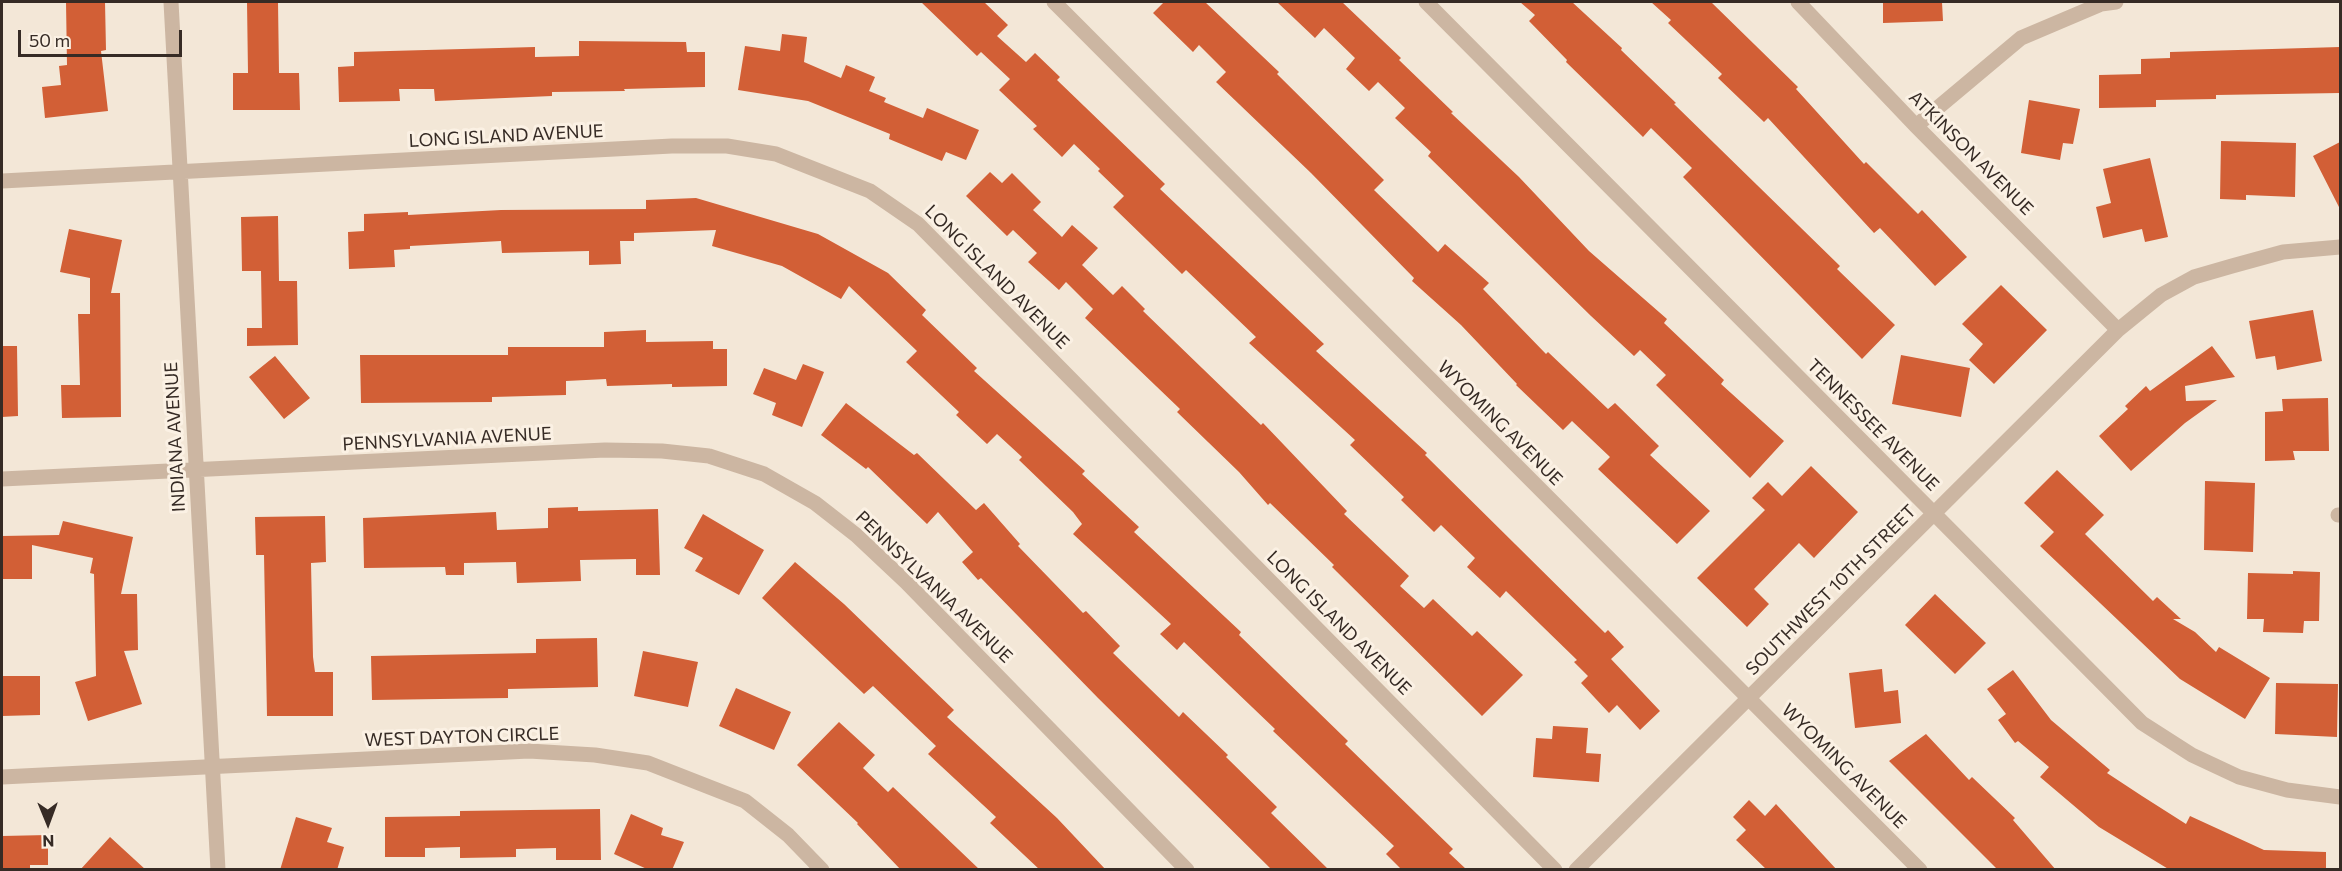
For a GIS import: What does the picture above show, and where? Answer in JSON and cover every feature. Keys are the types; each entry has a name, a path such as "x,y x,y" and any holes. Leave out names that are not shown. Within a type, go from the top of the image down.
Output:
{"street":[{"name":"INDIANA AVENUE","path":"171,2 218,870"},
{"name":"WYOMING AVENUE","path":"1054,2 1920,870"},
{"name":"TENNESSEE AVENUE","path":"1426,2 2142,723 2192,755 2239,777 2287,790 2340,797"},
{"name":"ATKINSON AVENUE","path":"1798,2 1916,126 2118,330"},
{"path":"1916,126 2021,38 2101,4 2116,2"},
{"name":"LONG ISLAND AVENUE","path":"2,181 672,146 727,147 776,154 870,191 918,224 1556,870"},
{"name":"SOUTHWEST 10TH STREET","path":"1576,870 2118,330 2161,295 2194,277 2283,252 2340,248"},
{"name":"PENNSYLVANIA AVENUE","path":"2,479 605,450 662,451 709,456 764,474 815,503 856,535 906,582 1187,870"},
{"name":"WEST DAYTON CIRCLE","path":"2,777 529,751 595,755 648,763 745,801 788,835 822,870"}],"building":[{"path":"66,2 105,2 106,50 101,51 108,111 45,118 42,87 61,85 59,66 67,65"},
{"path":"247,2 278,2 279,73 299,73 300,110 233,110 233,73 248,73"},
{"path":"921,2 984,2 1008,25 997,36 1026,62 1035,53 1060,77 1057,80 1165,184 1160,189 1324,344 1316,351 1427,453 1425,455 1605,633 1608,630 1624,647 1611,659 1660,711 1640,730 1617,705 1609,713 1581,683 1588,676 1574,662 1577,660 1506,591 1500,598 1467,567 1475,558 1441,525 1434,532 1401,500 1404,497 1350,445 1355,440 1249,343 1256,337 1186,270 1182,274 1113,207 1124,196 1098,171 1100,169 1074,144 1062,157 1033,129 1037,126 999,90 1010,79 981,52 977,56"},
{"path":"1164,2 1205,2 1279,72 1277,74 1384,180 1374,190 1438,252 1445,244 1489,283 1483,289 1546,354 1548,352 1608,409 1615,403 1659,446 1650,455 1710,511 1677,544 1598,469 1610,457 1572,421 1563,430 1516,385 1461,325 1412,281 1414,278 1311,173 1216,82 1226,72 1199,45 1193,52 1153,13"},
{"path":"1277,2 1342,2 1401,58 1399,60 1519,177 1589,251 1667,319 1664,323 1724,380 1721,384 1784,441 1750,478 1656,385 1666,375 1640,350 1634,356 1428,156 1431,152 1395,118 1405,108 1378,82 1369,91 1346,69 1355,58 1324,28 1315,38"},
{"path":"1520,2 1572,2 1622,48 1621,50 1676,103 1674,104 1840,266 1837,269 1895,325 1862,359 1683,177 1692,168 1651,128 1643,137 1566,62 1567,60 1529,21 1535,15"},
{"path":"1651,2 1711,2 1798,87 1796,89 1864,164 1866,162 1918,214 1922,210 1967,257 1935,286 1880,228 1874,233 1768,118 1764,122 1718,78 1722,74 1668,23 1671,20"},
{"path":"1883,2 1942,2 1943,21 1883,23"},
{"path":"782,34 807,37 804,62 841,78 846,65 875,77 869,91 886,98 884,102 923,118 927,108 979,130 966,160 946,152 942,161 889,139 890,134 808,101 738,90 745,46 780,51"},
{"path":"579,41 686,42 687,52 705,52 705,87 552,92 552,96 435,101 434,89 399,89 400,101 339,102 338,67 354,66 354,52 535,47 535,57 579,56"},
{"path":"2340,47 2340,93 2216,95 2216,99 2156,100 2156,107 2099,108 2099,75 2141,74 2141,59 2170,58 2170,52"},
{"path":"2029,100 2080,109 2073,144 2063,143 2060,160 2021,153"},
{"path":"2221,141 2296,143 2295,197 2246,195 2246,200 2220,199"},
{"path":"2340,142 2340,209 2313,156"},
{"path":"2150,158 2168,237 2145,242 2142,229 2103,238 2096,207 2111,203 2103,169"},
{"path":"990,172 1002,183 1012,173 1041,202 1033,210 1062,237 1072,225 1098,248 1082,265 1113,295 1122,286 1145,309 1143,311 1261,425 1263,423 1347,511 1344,514 1409,576 1400,586 1424,608 1433,599 1472,636 1477,631 1523,675 1482,716 1332,567 1334,565 1270,503 1268,505 1239,472 1177,412 1180,409 1085,318 1093,309 1066,282 1059,290 1028,262 1037,253 1013,230 1007,236 966,196"},
{"path":"696,198 818,234 888,273 926,310 922,315 977,368 974,371 1085,471 1082,474 1139,527 1134,532 1241,632 1239,635 1348,741 1345,744 1453,849 1449,853 1467,870 1402,870 1386,854 1394,846 1273,731 1275,729 1184,642 1177,650 1160,634 1171,624 1073,534 1082,524 1073,512 1019,460 1022,457 997,434 987,444 956,415 959,412 906,362 917,351 849,286 841,299 782,266 712,246 716,230 634,233 634,241 620,241 621,264 589,265 589,251 502,253 501,241 410,246 410,249 394,250 395,267 349,269 348,232 364,231 364,214 646,209 646,200"},
{"path":"278,216 279,281 297,281 298,345 247,346 247,328 262,328 261,271 242,271 241,217"},
{"path":"69,229 122,240 111,293 120,293 121,417 62,418 61,385 80,385 78,314 90,314 90,278 60,272"},
{"path":"2001,285 2047,330 1994,384 1969,360 1983,344 1962,324"},
{"path":"2313,310 2322,361 2277,370 2275,356 2256,359 2249,321"},
{"path":"646,330 646,342 713,341 713,349 727,349 727,386 672,387 672,384 607,386 606,379 566,381 566,395 492,397 492,402 361,403 360,355 508,355 508,347 604,347 604,332"},
{"path":"2,346 17,346 18,416 2,417"},
{"path":"2212,346 2235,377 2185,386 2186,401 2217,400 2185,423 2131,471 2099,436 2128,409 2125,406 2146,386 2150,391"},
{"path":"1901,355 1970,368 1961,417 1892,404"},
{"path":"275,356 310,398 284,419 249,377"},
{"path":"803,364 824,372 802,427 772,415 776,403 753,394 764,368 796,380"},
{"path":"2328,398 2329,451 2293,451 2295,460 2265,461 2265,412 2283,411 2282,399"},
{"path":"846,403 914,455 917,453 976,510 984,503 1020,544 1018,546 1083,613 1086,611 1120,646 1113,653 1179,717 1183,712 1228,755 1226,757 1277,807 1271,813 1329,870 1272,870 1098,698 981,578 978,580 962,562 973,552 938,512 927,524 868,467 866,469 821,435"},
{"path":"1811,466 1858,512 1814,558 1799,543 1754,589 1769,604 1747,627 1697,578 1765,510 1752,498 1768,482 1782,496"},
{"path":"2057,470 2104,515 2085,534 2153,601 2157,597 2181,619 2173,619 2195,632 2216,652 2219,647 2270,678 2245,719 2180,679 2040,546 2054,532 2024,503"},
{"path":"2205,481 2255,483 2253,552 2204,550"},
{"path":"578,507 578,511 658,509 660,575 636,575 636,559 580,560 581,581 517,583 516,562 464,563 464,575 446,575 445,567 364,568 363,518 496,512 497,530 548,528 548,508"},
{"path":"703,514 764,550 739,595 695,571 703,558 684,548"},
{"path":"325,516 326,562 311,563 313,657 315,672 333,672 333,716 267,716 264,555 256,555 255,517"},
{"path":"63,521 133,537 121,594 137,594 138,650 124,651 142,704 88,721 75,682 96,676 94,574 90,573 93,558 32,545 32,579 2,579 2,536 59,535"},
{"path":"795,562 844,604 954,710 947,717 1057,818 1106,870 1040,870 990,823 996,817 928,754 936,746 873,686 864,694 762,598"},
{"path":"2293,571 2320,572 2319,621 2304,621 2303,633 2263,632 2264,619 2247,619 2248,573 2293,574"},
{"path":"1935,594 1986,643 1955,674 1905,625"},
{"path":"597,638 598,687 508,689 508,698 372,700 371,656 536,653 536,639"},
{"path":"643,651 698,662 688,707 634,696"},
{"path":"1882,669 1884,692 1898,690 1901,723 1855,728 1849,673"},
{"path":"2013,670 2051,720 2110,770 2107,773 2142,796 2186,824 2190,816 2264,850 2326,852 2326,870 2170,870 2099,827 2040,777 2049,767 2018,741 2015,743 1998,720 2006,714 1987,689"},
{"path":"2,676 40,676 40,715 2,716"},
{"path":"2276,683 2338,684 2337,737 2275,734"},
{"path":"736,688 791,712 774,750 719,726"},
{"path":"839,722 875,755 863,768 888,792 893,787 980,870 901,870 858,823 797,765"},
{"path":"1553,726 1588,728 1586,753 1601,754 1599,782 1533,777 1536,738 1552,739"},
{"path":"1926,734 1969,780 1972,777 2015,818 2013,820 2056,870 1998,870 1889,761"},
{"path":"1749,800 1765,816 1776,804 1837,870 1767,870 1736,840 1746,830 1733,817"},
{"path":"600,809 601,860 556,860 556,848 516,849 516,857 460,858 460,847 425,848 425,857 385,857 385,817 460,816 460,811"},
{"path":"631,814 663,828 661,835 684,842 672,870 649,870 614,854"},
{"path":"296,817 332,828 327,842 344,847 337,870 280,870"},
{"path":"48,835 48,865 30,865 30,870 2,870 2,836"},
{"path":"110,837 146,870 80,870"}]}
